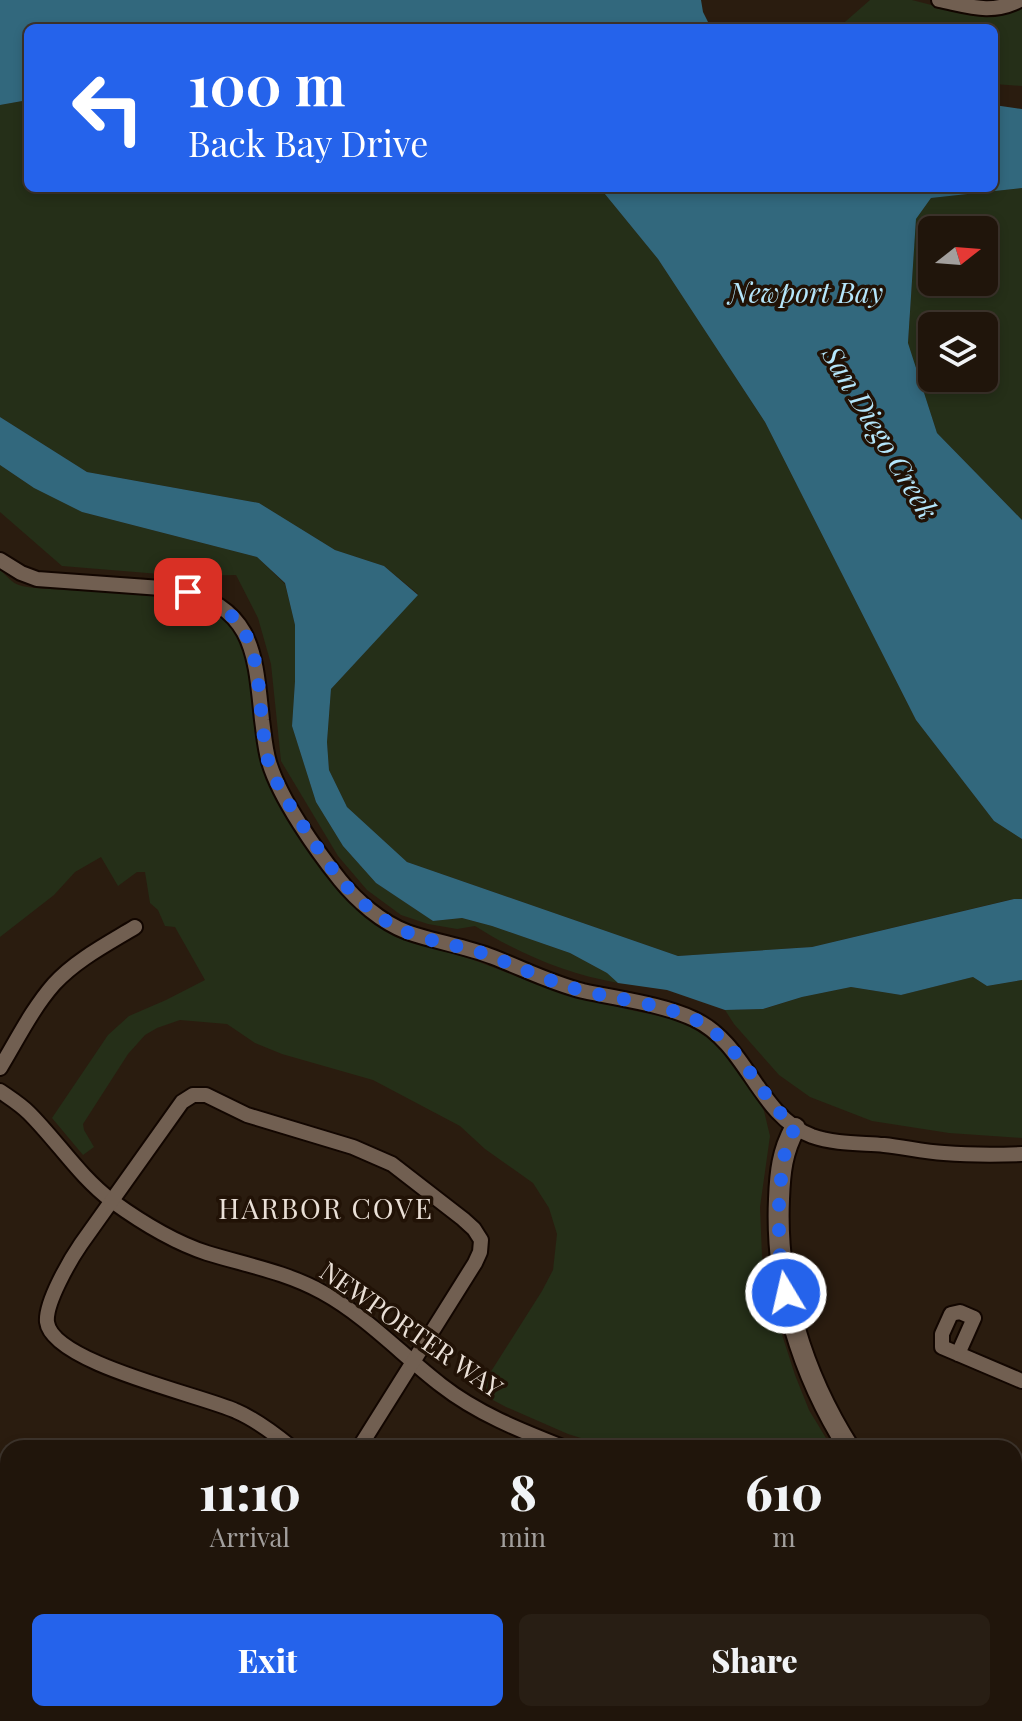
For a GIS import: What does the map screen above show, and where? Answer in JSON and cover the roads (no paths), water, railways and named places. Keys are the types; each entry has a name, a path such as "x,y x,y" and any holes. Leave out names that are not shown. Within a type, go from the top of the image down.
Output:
{"street":[{"path":"939,0 987,9 1006,7 1020,0"},
{"path":"0,560 37,579 175,589 200,596 221,607 240,624 254,657 265,746 275,780 329,866 358,899 387,921 403,930 469,948 561,985 696,1019 721,1036 733,1049 772,1105 795,1128 815,1137 941,1153 1022,1154"},
{"path":"0,1068 54,984 75,965 135,927"},
{"name":"NEWPORTER WAY","path":"0,1091 27,1111 77,1170 113,1201 164,1235 184,1245 282,1275 324,1293 452,1393 488,1415 546,1440"},
{"path":"282,1440 237,1411 120,1372 85,1357 50,1332 47,1320 49,1307 69,1261 182,1102 193,1095 206,1095 247,1115 353,1147 392,1164 463,1219 481,1240 475,1263 364,1440"},
{"path":"795,1128 786,1144 782,1165 778,1224 782,1275 807,1368 844,1440"},
{"path":"958,1354 1022,1381"}],"water":[{"path":"0,0 701,0 709,24 24,24 24,101 0,105"},
{"name":"Newport Bay","path":"998,106 1022,109 1022,188 998,191"},
{"name":"Newport Bay","path":"603,192 986,192 931,198 916,219 908,343 918,374 918,392 924,392 937,433 1022,520 1022,839 994,821 916,720 765,422 658,259"},
{"path":"0,417 87,472 259,503 335,550 384,566 418,595 331,689 327,742 329,770 347,807 407,862 678,956 812,947 1022,899 1022,980 987,986 973,977 901,995 851,987 763,1009 725,1010 667,990 618,983 607,973 570,953 492,926 462,918 433,921 376,883 343,846 316,802 292,726 295,625 285,583 257,557 82,512 34,488 0,465"}],"district":[{"name":"HARBOR COVE","path":"326,1209"}],"water label":[{"name":"San Diego Creek","path":"880,433"}]}
